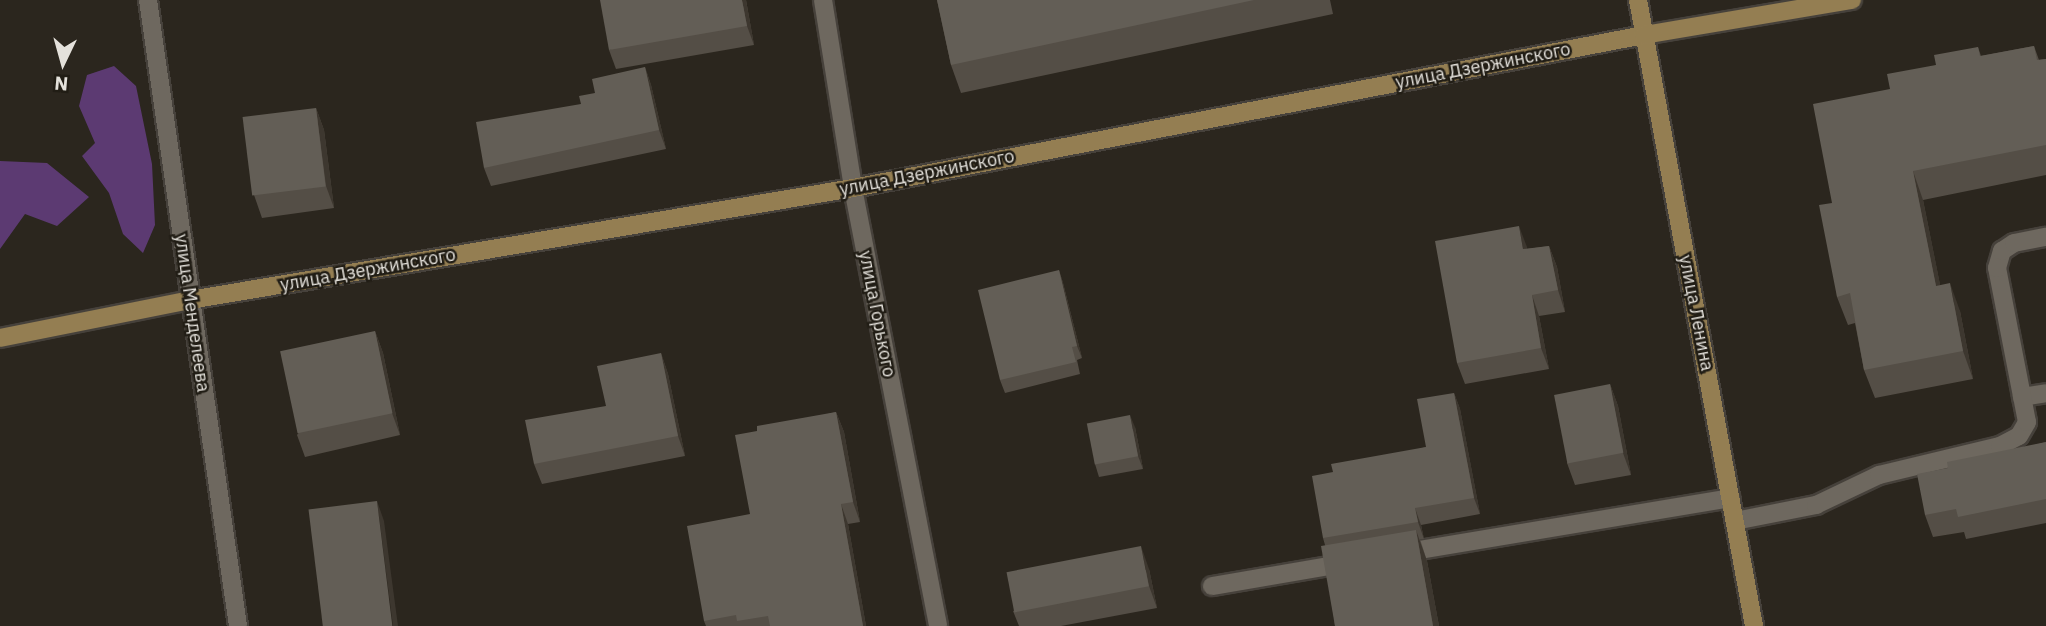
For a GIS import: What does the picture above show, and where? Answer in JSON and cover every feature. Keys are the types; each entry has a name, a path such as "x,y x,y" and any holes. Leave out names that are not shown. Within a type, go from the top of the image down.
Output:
{"main road":[{"name":"улица Ленина","path":"1638,0 1754,626"},
{"name":"улица Дзержинского","path":"0,338 190,300 853,188 1644,35 1852,0"}],"street":[{"name":"улица Менделеева","path":"148,0 239,626"},
{"name":"улица Горького","path":"823,0 853,188 938,626"},
{"path":"1735,522 1816,505 1879,475 2000,446 2019,436 2027,422 1997,268 2002,251 2014,243 2046,237"},
{"path":"2022,397 2046,393"},
{"path":"1389,556 1730,498"},
{"path":"1212,586 1362,560"}],"shaded area":[{"path":"114,66 136,86 152,164 155,225 143,253 123,234 109,193 82,156 95,143 79,106 87,75"},
{"path":"0,161 47,163 89,197 57,226 25,214 0,249"}],"building":[{"path":"600,0 742,0 747,26 609,50"},
{"path":"937,0 1254,0 951,65"},
{"path":"2034,46 2037,60 2046,59 2046,145 1913,171 1936,286 1950,283 1963,351 1864,370 1850,293 1837,297 1819,205 1832,203 1813,104 1890,89 1887,74 1936,65 1934,55 1978,47 1980,56"},
{"path":"645,67 659,130 484,168 476,122 581,104 579,96 595,93 592,79"},
{"path":"316,108 326,186 252,195 243,117"},
{"path":"1519,226 1523,249 1549,246 1558,290 1532,295 1541,348 1457,363 1435,241"},
{"path":"1059,270 1077,346 1072,347 1076,362 1000,380 978,290"},
{"path":"375,331 392,413 298,433 280,351"},
{"path":"661,353 678,436 534,464 525,420 606,406 597,366"},
{"path":"1610,384 1623,453 1567,464 1554,395"},
{"path":"1454,393 1474,498 1415,508 1418,522 1323,538 1312,476 1333,472 1331,464 1426,447 1417,399"},
{"path":"836,412 853,502 841,504 863,626 770,626 768,616 737,621 736,615 704,621 687,526 750,514 735,435 757,431 757,426"},
{"path":"1130,415 1138,456 1095,465 1087,423"},
{"path":"2046,442 2046,499 1958,517 1956,509 1925,515 1917,474 1948,468 1947,462"},
{"path":"377,501 392,626 323,626 309,509"},
{"path":"1416,530 1433,626 1335,626 1321,546"},
{"path":"1141,546 1149,586 1014,612 1007,572"}]}
